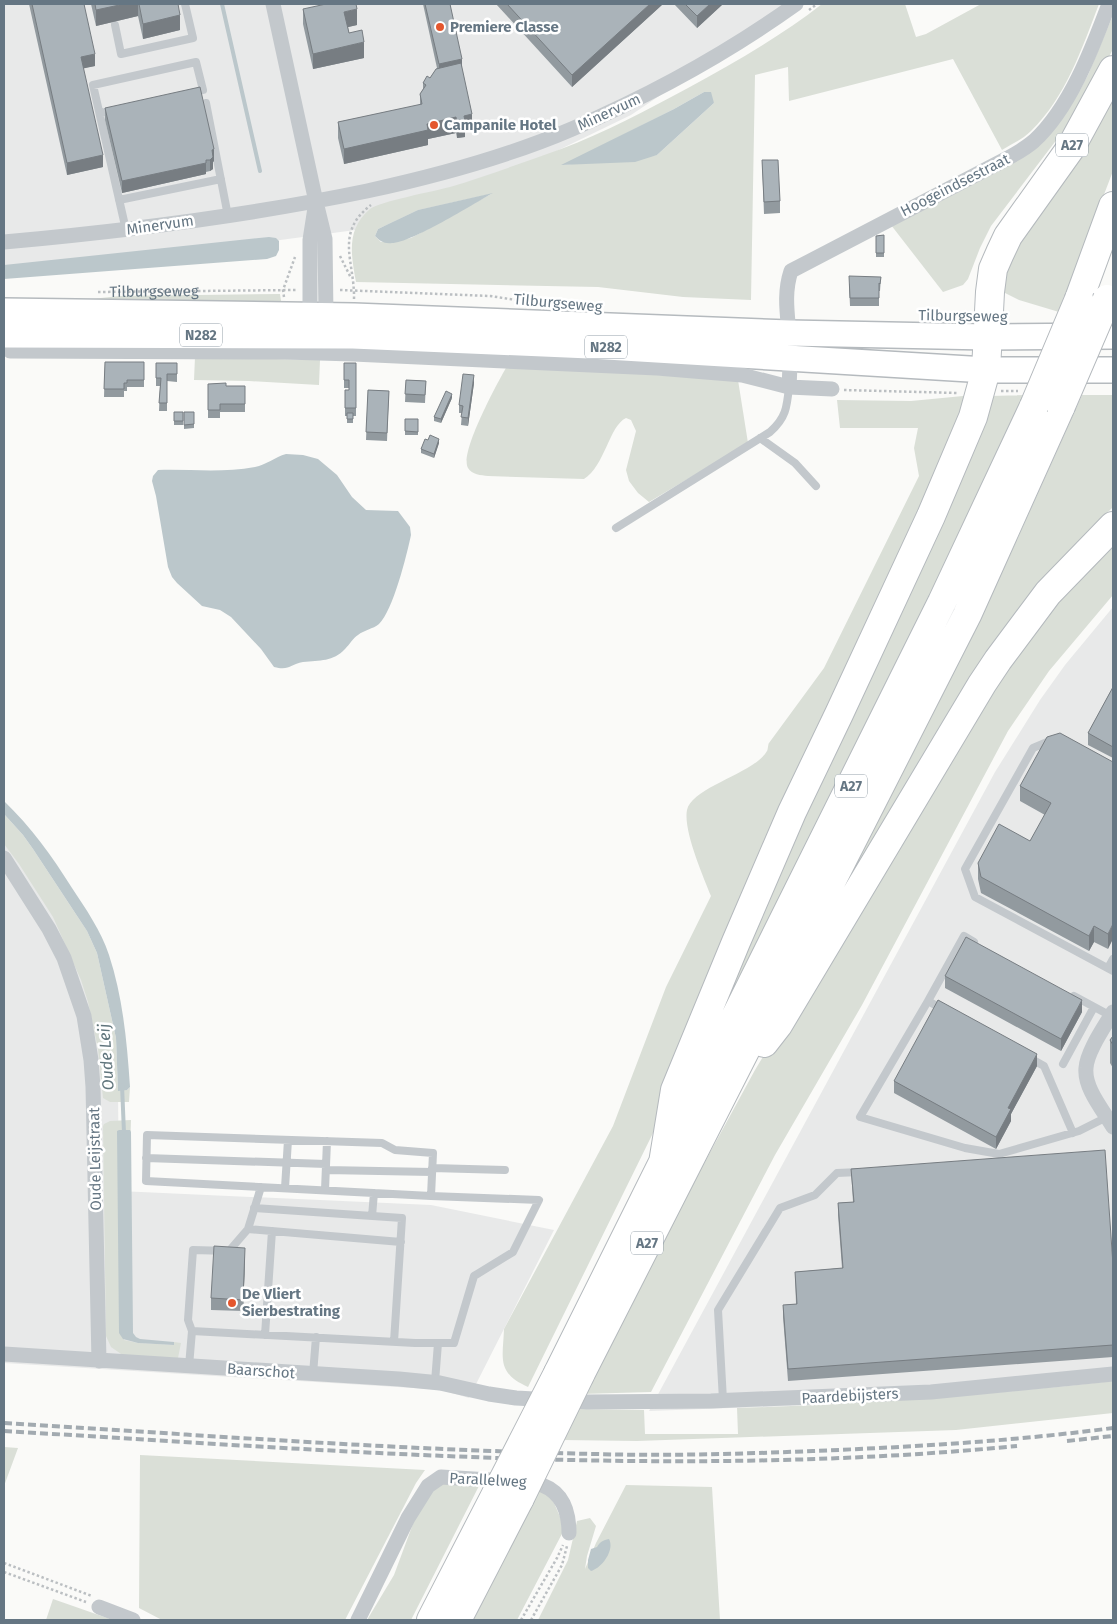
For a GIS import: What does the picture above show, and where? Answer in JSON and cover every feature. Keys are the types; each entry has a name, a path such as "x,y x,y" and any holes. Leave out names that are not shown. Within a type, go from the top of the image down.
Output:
{"highway":[{"name":"A27","path":"988,326 994,270 1008,236 1070,149 1113,70"},
{"name":"A27","path":"569,1374 663,1162 942,602 1034,406 1079,299 1113,206"},
{"name":"A27","path":"457,1620 508,1495 569,1374 713,1110 967,615 1110,292"},
{"path":"986,370 988,326"},
{"name":"A27","path":"663,1162 675,1090 792,812 954,465 973,417 986,370"},
{"name":"A27","path":"713,1110 778,1024 998,660 1048,593 1113,526"},
{"name":"A27","path":"431,1620 508,1495"}],"main road":[{"name":"Tilburgseweg","path":"4,311 285,315 318,322 590,346 986,370 1113,370"},
{"name":"Tilburgseweg","path":"7,343 318,322 790,332 988,326 1113,336"}],"street":[{"path":"274,4 316,202 326,239 326,290 318,322"},
{"name":"Minervum","path":"4,242 126,230 316,202 415,180 512,152 571,130 640,98 707,63 796,4"},
{"name":"Hoogeindsestraat","path":"789,387 791,358 787,313 787,283 791,271 1008,158 1034,141 1050,124 1079,76 1109,4"},
{"path":"316,202 310,240 310,290 318,322"},
{"name":"Tilburgseweg","path":"7,343 363,354 657,368 742,375 789,387 832,389"},
{"name":"Oude Leijstraat","path":"4,858 49,929 64,958 84,1016 93,1087 99,1361"},
{"path":"1110,1122 1089,1086 1086,1068 1088,1058 1112,1014"},
{"name":"Baarschot","path":"4,1354 435,1382 516,1398 586,1402"},
{"name":"Paardebijsters","path":"586,1402 723,1400 930,1392 1113,1374"},
{"name":"Parallelweg","path":"358,1620 408,1518 428,1486 441,1477 536,1483 547,1486 559,1497 569,1519 569,1532"},
{"path":"99,1607 133,1620"}],"lane":[{"path":"115,25 121,54 193,38 185,4"},
{"path":"126,230 93,85 196,62 203,90 184,95"},
{"path":"206,103 228,216"},
{"path":"100,114 119,109"},
{"path":"119,200 221,179"},
{"path":"616,528 760,438 778,424 784,415 789,387"},
{"path":"760,438 795,463 816,486"},
{"path":"1063,743 1055,738 1033,748 965,869 975,897 1111,969 1113,959"},
{"path":"981,946 964,936 860,1116 965,1148 999,1154 1110,1122"},
{"path":"1068,993 1112,1014"},
{"path":"928,1001 953,1015"},
{"path":"1063,1064 1094,1007"},
{"path":"1019,1052 1044,1066 1073,1133"},
{"path":"192,1331 394,1342 454,1343 474,1276 513,1252 539,1200 431,1196 261,1186 146,1182 147,1135 382,1143 395,1150 433,1153 431,1196"},
{"path":"285,1188 288,1140"},
{"path":"325,1190 328,1141"},
{"path":"146,1158 287,1162 326,1167 505,1170"},
{"path":"723,1400 718,1310 780,1208 814,1195 837,1173 866,1172"},
{"path":"189,1366 192,1331 188,1320 193,1250 229,1251 248,1229 261,1186"},
{"path":"372,1216 374,1193"},
{"path":"254,1208 402,1218 394,1342"},
{"path":"248,1229 401,1242"},
{"path":"265,1335 272,1231"},
{"path":"313,1374 316,1338"},
{"path":"435,1382 438,1343"}],"path":[{"path":"285,315 283,290 296,255"},
{"name":"Tilburgseweg","path":"90,292 310,290"},
{"name":"Tilburgseweg","path":"326,290 490,296 540,303"},
{"name":"Tilburgseweg","path":"921,315 988,326"},
{"path":"521,1620 557,1558 569,1532"},
{"path":"531,1620 562,1565 569,1532"},
{"path":"4,1563 94,1596 99,1607"},
{"path":"4,1572 99,1607"}],"shaded area":[{"path":"4,4 796,4 631,115 408,223 4,277"},
{"path":"822,4 905,4 916,37 926,34 981,4 1099,4 1072,71 1054,103 1028,134 1002,150 953,59 789,101 788,67 755,75 751,300 683,297 598,287 356,282 352,252 354,234 362,217 375,206 450,187 593,136 641,113 723,69","holes":["704,92 714,103 657,155 563,165","491,194 411,238 381,242 375,236 378,229 418,210"]},
{"path":"1113,15 1113,49 1095,84 1064,130 991,226 968,279 963,285 943,292 891,225 975,181 1067,108 1088,75"},
{"path":"1113,81 1113,171 1059,312 1019,300 1003,292 998,275"},
{"path":"704,92 711,92 714,103 657,155 635,162 561,165 674,109"},
{"path":"493,193 413,237 387,243 380,241 375,236 378,229 418,210"},
{"path":"269,237 276,238 279,241 279,250 276,256 267,259 4,279 4,265"},
{"path":"280,294 282,307 34,305 120,296"},
{"path":"195,357 320,360 319,385 194,380"},
{"path":"507,366 738,380 748,443 649,502 638,493 629,481 626,470 636,431 631,420 626,418 615,429 597,465 584,479 477,474 468,468 469,448 481,417"},
{"path":"1025,395 1006,439 809,843 733,988 725,987 991,396"},
{"path":"1082,395 1113,395 1113,507 1096,524 779,1005 1009,557"},
{"path":"963,396 965,415 682,1058 653,1133 528,1387 518,1382 506,1370 503,1356 504,1329 613,1126 666,987 711,896 691,841 687,810 691,802 700,794 750,766 767,751 769,743 824,668 919,476 914,448 918,428 840,428 837,400 911,401"},
{"path":"286,454 303,455 318,459 337,475 352,497 366,510 398,511 410,527 411,535 394,595 379,624 356,636 336,656 326,660 303,662 283,668 274,667 261,649 231,617 220,610 202,606 172,577 168,567 152,481 153,476 158,470 243,469 259,466"},
{"path":"1113,541 1113,595 1049,671 1008,731 862,1005 775,1155 651,1392 581,1394 755,1070 804,989 1032,629"},
{"path":"1113,607 1113,1381 1024,1391 844,1404 649,1411 995,772 1040,700 1065,665"},
{"path":"4,801 41,842 93,920 106,946 118,987 124,1020 130,1087 127,1090 118,1091 116,1038 97,953 87,931 33,849 4,814"},
{"path":"4,814 87,931 118,1091 119,1191 431,1205 554,1230 469,1398 430,1389 4,1363"},
{"path":"4,814 33,849 87,931 97,953 116,1038 118,1090 127,1090 130,1087 129,1102 110,1102 103,1098 98,1049 88,1002 81,980 53,917 4,844"},
{"path":"131,1120 124,1340 138,1343 174,1345 174,1342 181,1343 178,1358 124,1356 111,1347 106,1336 103,1126 110,1121"},
{"path":"130,1130 131,1132 133,1333 140,1339 174,1342 174,1345 138,1343 123,1339 119,1333 117,1131"},
{"path":"1113,1381 1113,1413 956,1430 637,1441 562,1440 574,1409 644,1410 645,1434 738,1434 737,1408 925,1398"},
{"path":"4,1447 18,1448 4,1486"},
{"path":"140,1455 425,1470 416,1483 345,1620 162,1620 139,1608"},
{"path":"435,1479 482,1480 411,1620 367,1620 394,1575 417,1513"},
{"path":"541,1484 554,1503 565,1528 517,1620 468,1620"},
{"path":"626,1485 712,1487 720,1620 538,1620 568,1560 577,1521 590,1518 596,1526 585,1569 596,1543"},
{"path":"609,1539 609,1553 599,1566 591,1571 588,1568 588,1560 591,1549"},
{"path":"53,1599 113,1620 46,1620"}],"building":[{"path":"32,4 84,4 95,54 81,57 103,155 67,163"},
{"path":"95,4 124,4 96,10"},
{"path":"139,4 178,4 180,15 143,24"},
{"path":"326,4 356,4 357,9 344,12 349,33 362,30 364,42 313,54 303,9"},
{"name":"Premiere Classe","path":"425,4 450,4 462,59 439,64"},
{"path":"507,4 650,4 572,75"},
{"path":"685,4 710,4 697,16"},
{"path":"461,63 472,114 464,116 465,121 457,123 456,117 427,124 428,130 344,149 338,122 422,104 420,94 426,85 423,83 427,76 430,78 436,69"},
{"path":"200,87 214,149 212,150 213,157 210,160 206,160 206,163 122,181 105,108"},
{"path":"762,160 778,160 780,201 764,202"},
{"path":"884,235 884,253 876,253 876,236"},
{"path":"849,276 881,277 879,298 850,298"},
{"path":"105,362 144,362 144,380 127,380 127,383 124,383 124,389 104,389"},
{"path":"156,363 177,363 177,374 167,374 167,403 159,403 161,378 156,378"},
{"path":"344,363 356,363 356,408 345,408 345,390 349,390 349,380 344,380"},
{"path":"463,374 474,375 468,418 461,417 463,406 459,405"},
{"path":"406,380 426,381 425,395 405,394"},
{"path":"226,383 226,386 245,386 245,404 220,404 220,410 208,410 208,384"},
{"path":"368,390 389,391 387,433 366,432"},
{"path":"446,391 452,394 441,419 434,417"},
{"path":"174,412 183,412 183,421 174,421"},
{"path":"184,412 194,412 194,424 184,425"},
{"path":"347,413 353,413 353,419 347,419"},
{"path":"405,419 418,419 418,432 405,431"},
{"path":"430,435 439,439 434,454 421,449 425,439 428,440"},
{"path":"1113,687 1113,747 1088,733"},
{"path":"1060,733 1113,762 1113,924 1108,934 1094,926 1089,936 981,877 978,863 999,824 1030,841 1051,803 1020,786 1047,737"},
{"path":"966,937 1082,1000 1061,1039 945,976"},
{"path":"938,1000 1037,1054 1008,1108 1011,1109 996,1137 894,1081"},
{"path":"1105,1150 1113,1265 1113,1345 788,1369 783,1305 797,1304 795,1272 843,1268 838,1203 854,1202 851,1169"},
{"path":"214,1246 245,1248 243,1300 211,1298"}],"waterway":[{"path":"222,4 260,171"},
{"name":"Oude Leij","path":"122,1085 124,1133"}],"railway":[{"path":"4,1423 373,1446 649,1455 758,1453 926,1445 1038,1437 1113,1428"},
{"path":"4,1431 384,1453 637,1461 890,1456 1017,1446"},
{"path":"1067,1441 1113,1436"}],"place":[{"name":"Premiere Classe","path":"440,27"},
{"name":"Campanile Hotel","path":"434,125"},
{"name":"De Vliert Sierbestrating","path":"232,1303"}]}
